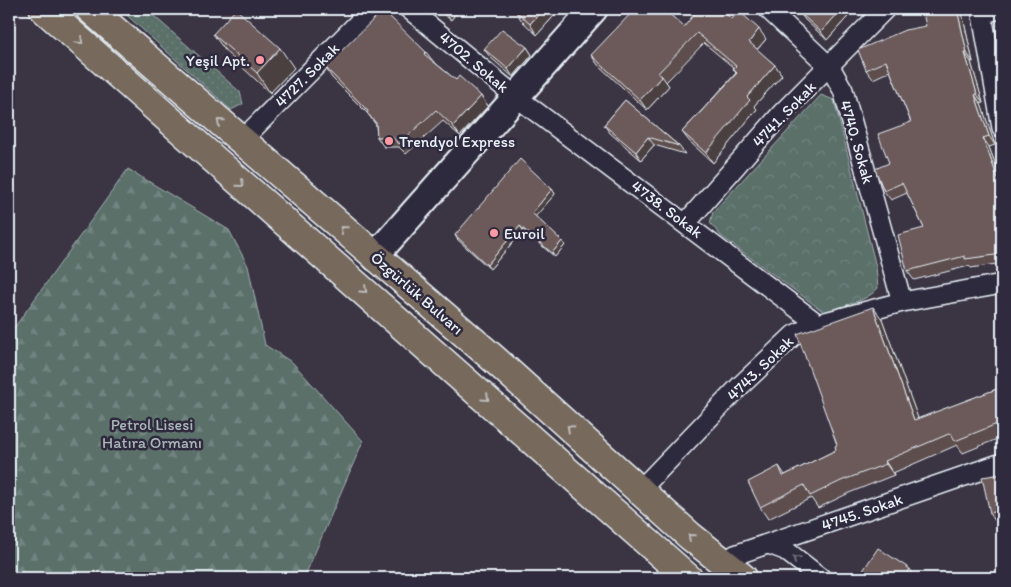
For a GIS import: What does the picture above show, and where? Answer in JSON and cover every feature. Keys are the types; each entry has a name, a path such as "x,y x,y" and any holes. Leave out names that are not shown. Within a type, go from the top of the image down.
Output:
{"main road":[{"name":"Özgürlük Bulvarı","path":"44,9 688,578"},
{"name":"Özgürlük Bulvarı","path":"90,9 494,359 639,491 733,571"},
{"path":"376,258 383,246 594,9"}],"street":[{"name":"4727. Sokak","path":"241,141 372,9"},
{"name":"4702. Sokak","path":"409,9 515,96"},
{"name":"4740. Sokak","path":"768,9 830,67 843,90 902,302"},
{"name":"4741. Sokak","path":"686,223 782,114 885,9"},
{"path":"1001,9 982,11 1002,128"},
{"name":"4738. Sokak","path":"515,96 818,324"},
{"name":"4743. Sokak","path":"639,491 740,386 794,334 818,324 902,302 1002,284"},
{"name":"4745. Sokak","path":"733,571 735,555 1002,463"},
{"path":"769,544 785,550 821,578"}],"green space":[{"path":"120,9 146,9 240,92 243,104 231,110"},
{"path":"821,95 834,100 876,267 878,288 861,300 824,312 721,236 710,223 713,212"},
{"name":"Petrol Lisesi Hatıra Ormanı","path":"128,169 229,230 248,266 265,345 293,363 363,441 304,578 9,578 9,335"}],"building":[{"path":"236,9 280,48 257,73 213,34"},
{"path":"514,9 543,9 530,24"},
{"path":"635,9 664,9 684,27 698,9 719,9 732,19 739,11 759,29 749,42 775,65 747,97 750,100 706,153 682,132 737,73 733,69 736,66 697,33 658,73 662,76 640,100 591,55"},
{"path":"802,9 842,9 821,32 799,12"},
{"path":"922,9 957,9 967,53 965,53 977,94 975,95 989,136 983,138 1001,187 998,188 1002,212 1002,249 995,255 965,259 965,256 907,271 898,235 924,228 902,183 884,191 875,169 889,163 878,134 911,122 886,61 866,70 858,50 905,30 926,26"},
{"path":"383,10 426,52 424,54 456,80 459,76 481,96 453,126 436,110 399,144 392,137 377,137 376,123 367,113 368,111 325,67"},
{"path":"502,29 527,47 508,69 484,49"},
{"path":"625,100 679,146 648,137 636,152 604,125"},
{"path":"520,159 552,189 532,213 562,241 552,253 520,226 487,265 455,235"},
{"path":"873,307 914,420 1002,387 1002,422 955,441 951,433 885,461 886,464 841,481 810,496 804,485 760,507 748,482 779,466 783,476 836,450 835,446 837,445 797,334"},
{"path":"1002,474 1002,510 990,513 982,477"},
{"path":"878,548 910,569 904,578 858,578"}],"place":[{"name":"Yeşil Apt.","path":"260,60"},
{"name":"Trendyol Express","path":"389,141"},
{"name":"Euroil","path":"494,233"}]}
